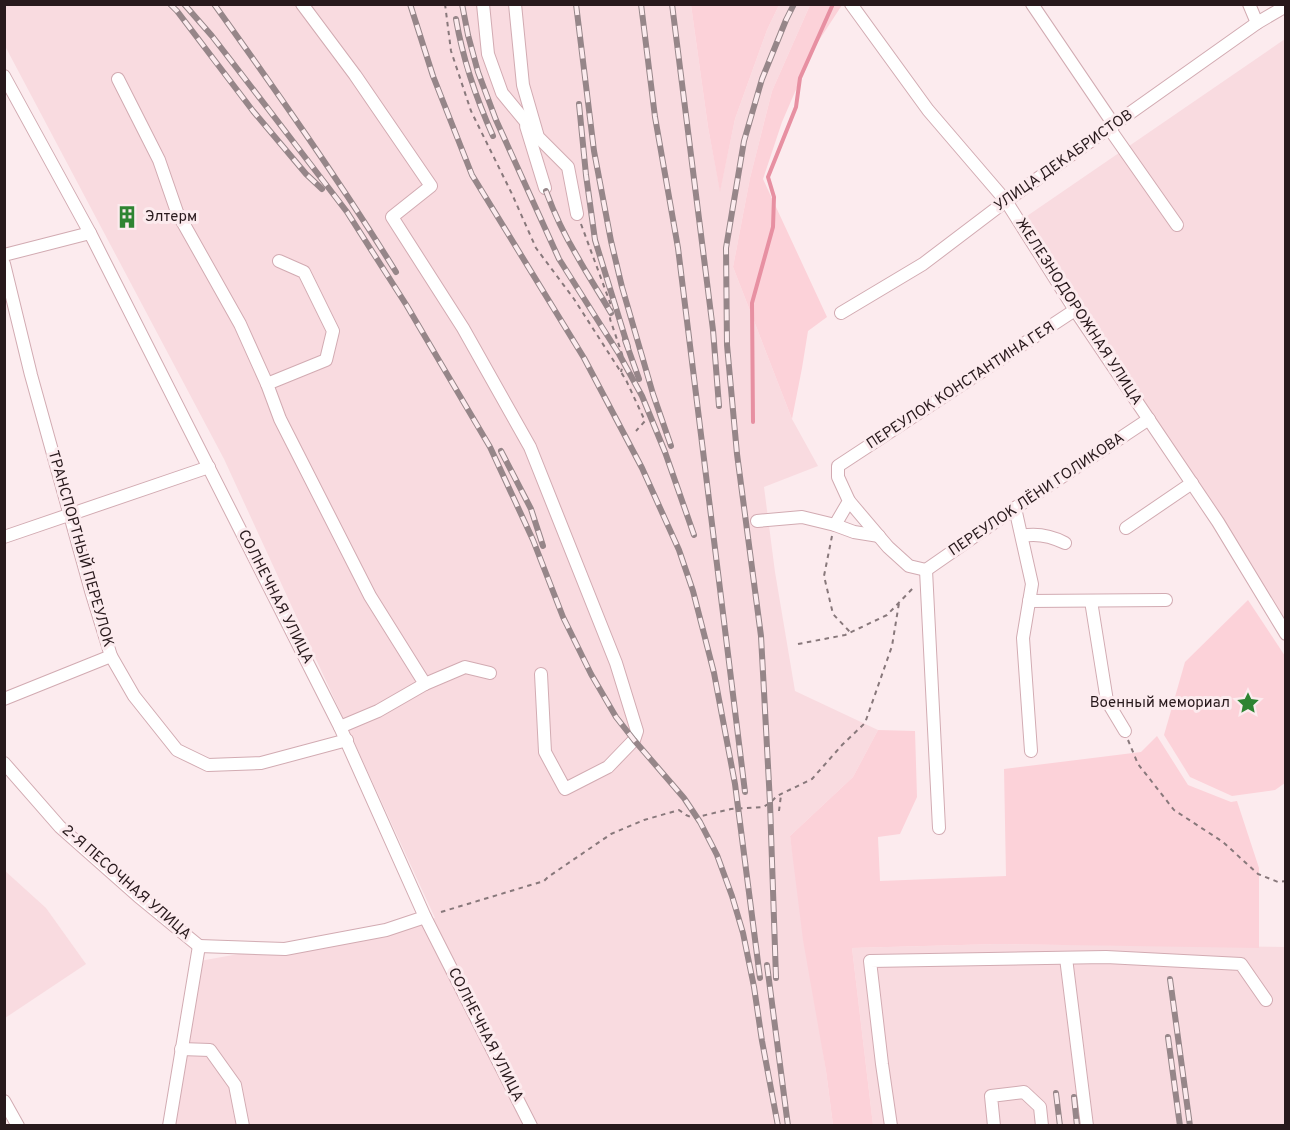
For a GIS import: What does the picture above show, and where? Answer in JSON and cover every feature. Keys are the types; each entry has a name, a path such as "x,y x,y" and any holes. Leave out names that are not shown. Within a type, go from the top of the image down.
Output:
{"street":[{"path":"302,4 355,75 431,186 392,217 463,328 530,447 616,663 637,731 634,740 608,766 565,789 545,752 541,674"},
{"path":"483,4 488,54 501,93 538,137 568,167 577,214"},
{"path":"515,4 523,85 538,137"},
{"path":"1032,4 1177,225"},
{"path":"1249,4 1257,23"},
{"name":"ЖЕЛЕЗНОДОРОЖНАЯ УЛИЦА","path":"855,6 928,110 1006,201 1075,310 1218,522 1286,634"},
{"name":"УЛИЦА ДЕКАБРИСТОВ","path":"841,313 923,264 1006,201 1257,23 1286,6"},
{"name":"СОЛНЕЧНАЯ УЛИЦА","path":"4,76 90,233 210,467 347,740 425,917 531,1125"},
{"path":"118,79 159,160 177,212 240,324 280,419 370,596 425,684"},
{"path":"524,119 545,188"},
{"path":"4,255 90,233"},
{"path":"267,384 326,360 333,331 304,272 279,261"},
{"name":"ТРАНСПОРТНЫЙ ПЕРЕУЛОК","path":"4,264 31,375 111,656 134,696 177,750 208,765 261,763 347,740"},
{"name":"ПЕРЕУЛОК КОНСТАНТИНА ГЕЯ","path":"849,501 838,477 838,466 1075,310"},
{"name":"ПЕРЕУЛОК ЛЁНИ ГОЛИКОВА","path":"926,570 1149,419"},
{"path":"4,537 210,467"},
{"path":"1126,528 1192,483"},
{"path":"835,525 849,501 888,548 909,566 926,570 939,828"},
{"path":"1015,508 1032,584 1023,638 1031,751"},
{"path":"757,521 802,517 854,532 879,536"},
{"path":"1022,536 1035,534 1065,543"},
{"path":"1029,602 1166,600"},
{"path":"1091,601 1107,701 1125,731"},
{"path":"4,699 111,656"},
{"path":"340,727 378,711 425,684 465,667 490,673"},
{"name":"2-Я ПЕСОЧНАЯ УЛИЦА","path":"4,763 60,827 199,946 169,1125"},
{"path":"199,946 285,949 386,930 425,917"},
{"path":"891,1125 870,961 1106,957 1241,964 1266,1000"},
{"path":"1066,958 1087,1125"},
{"path":"181,1048 210,1050 235,1085 243,1125"},
{"path":"994,1125 991,1096 1024,1092 1040,1107 1042,1125"},
{"path":"4,1101 18,1125"}],"path":[{"path":"445,4 451,51 471,111 536,248 574,299 626,380 645,421 636,431"},
{"path":"577,214 612,309 610,320 624,360 621,372"},
{"path":"835,525 824,576 833,614 850,632"},
{"path":"798,644 845,635 887,615 912,591 926,570"},
{"path":"441,912 544,881 611,834 644,820 679,810 693,818 730,809 763,807 812,779 865,723 892,646 899,603"},
{"path":"1125,731 1138,764 1174,810 1223,842 1258,874 1278,882 1286,881"},
{"path":"779,811 781,795"}],"shaded area":[{"path":"4,5 691,5 708,127 720,190 735,119 767,30 779,5 810,5 772,91 750,178 733,267 792,419 818,466 764,487 775,572 795,691 878,730 853,777 790,836 833,1125 174,1125 200,961 435,918 224,459 5,46"},
{"path":"691,5 779,5 767,30 735,119 720,192 708,127"},
{"path":"810,5 842,5 814,48 782,122 763,179 827,317 808,331 792,419 733,267 750,178 772,91"},
{"path":"1285,39 1285,622 1027,216"},
{"path":"1248,600 1285,656 1285,783 1275,790 1232,796 1190,777 1164,735 1185,662"},
{"path":"878,730 915,731 917,797 900,834 878,837 880,881 1006,876 1004,769 1141,752 1157,736 1188,785 1231,802 1237,801 1259,868 1259,948 997,944 852,948 873,1125 833,1125 803,940 790,836 853,777"},
{"path":"4,870 46,908 86,964 5,1018"},
{"path":"997,944 1285,947 1285,1125 873,1125 852,948"}],"waterway":[{"path":"753,422 752,303 773,227 774,197 768,177 796,107 800,78 833,4"}],"railway":[{"path":"170,4 253,111 306,174 322,189"},
{"path":"184,4 212,36 347,212 407,306 490,447 533,540 563,617 591,674 616,717 684,798 700,822 717,855 743,933 778,1126"},
{"path":"214,4 307,136 396,272"},
{"path":"410,4 433,76 472,175 584,358 642,468 679,550 693,591 714,673 735,784 760,978"},
{"path":"462,4 478,72 496,120 559,259 619,354 642,396 665,452 694,535"},
{"path":"576,4 594,151 611,241 653,394 671,446"},
{"path":"641,4 655,117 678,248 745,792"},
{"path":"672,4 713,330 719,406"},
{"path":"776,978 761,636 737,454 727,345 726,248 744,141 762,79 794,4"},
{"path":"456,19 471,79 493,136"},
{"path":"579,104 595,240 628,347"},
{"path":"546,191 568,240 611,313"},
{"path":"625,340 639,379"},
{"path":"501,451 531,509 543,546"},
{"path":"767,965 788,1126"},
{"path":"1170,979 1190,1126"},
{"path":"1168,1037 1180,1126"},
{"path":"1056,1093 1060,1126"},
{"path":"1074,1097 1077,1126"}],"place":[{"name":"Элтерм","path":"127,217"},
{"name":"Военный мемориал","path":"1248,703"}]}
